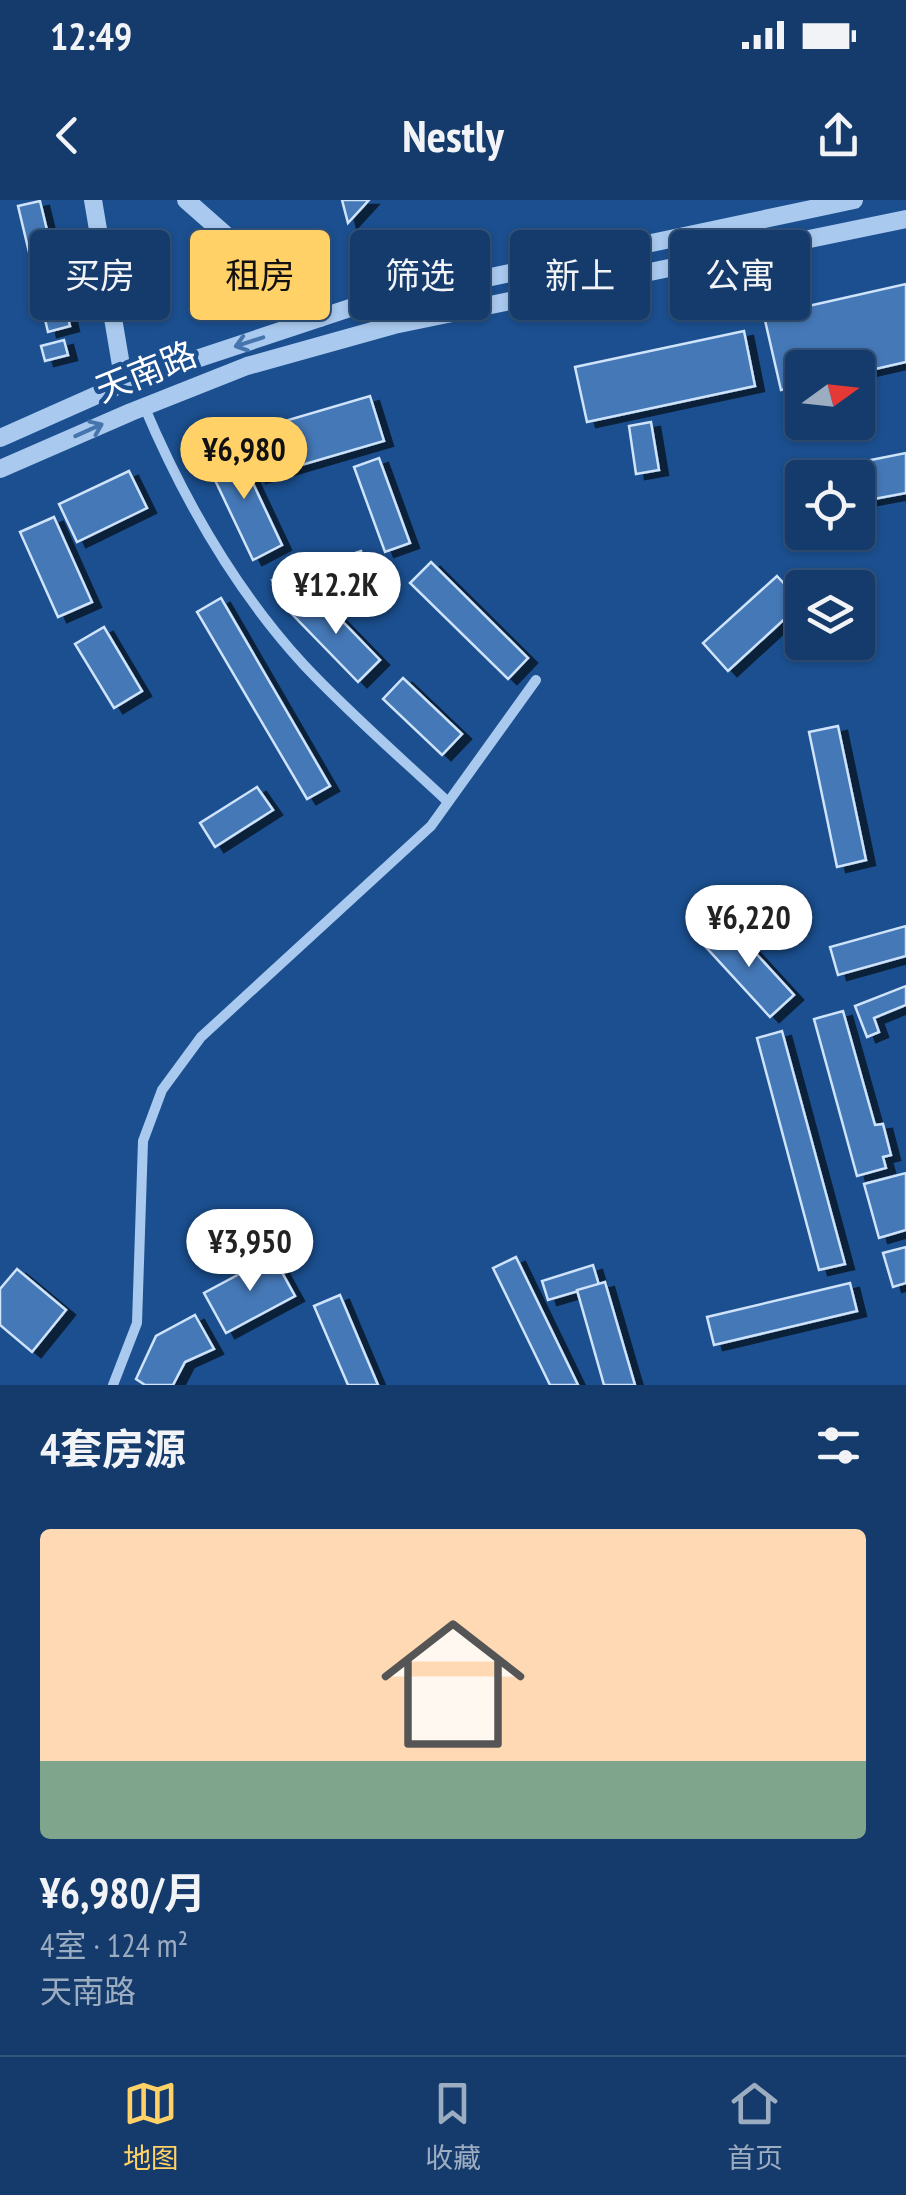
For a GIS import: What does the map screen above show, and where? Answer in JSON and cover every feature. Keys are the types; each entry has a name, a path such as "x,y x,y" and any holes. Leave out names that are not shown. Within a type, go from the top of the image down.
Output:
{"street":[{"path":"93,200 124,383"},
{"path":"186,200 220,230"},
{"name":"天南路","path":"330,315 359,305 854,200"},
{"name":"天南路","path":"0,469 247,366 394,325 906,219"},
{"name":"天南路","path":"0,438 124,383 314,320"},
{"path":"144,406 173,475 250,598 304,665 448,802"},
{"path":"113,1385 137,1323 143,1141 162,1090 201,1037 430,826 536,680"}],"building":[{"path":"342,200 369,200 348,223"},
{"path":"40,201 47,230 30,230 30,256 18,206"},
{"path":"906,284 906,362 875,369 875,350 785,350 785,389 781,390 765,320 810,320 810,306"},
{"path":"45,320 69,320 70,326 48,332"},
{"path":"744,331 755,386 587,422 575,367"},
{"path":"64,340 68,355 45,361 41,346"},
{"path":"370,396 384,441 257,478 244,433"},
{"path":"651,422 659,470 636,474 629,426"},
{"path":"235,445 282,545 253,560 205,459"},
{"path":"906,453 906,493 875,499 875,460 871,460"},
{"path":"379,458 410,543 385,552 354,467"},
{"path":"129,471 147,508 77,542 59,504"},
{"path":"54,517 92,602 58,617 20,532"},
{"path":"361,551 367,572 279,600 272,580"},
{"path":"431,562 528,658 508,679 410,583"},
{"path":"777,576 785,585 785,619 728,671 703,643"},
{"path":"313,591 380,660 358,682 291,613"},
{"path":"221,598 330,786 307,799 197,612"},
{"path":"104,627 142,691 114,708 75,644"},
{"path":"403,678 462,734 442,755 383,699"},
{"path":"838,726 866,860 837,867 809,732"},
{"path":"257,787 273,810 215,847 200,823"},
{"path":"728,923 794,995 770,1017 704,945"},
{"path":"906,926 906,956 838,975 830,947"},
{"path":"906,986 906,1005 874,1018 879,1032 867,1037 855,1006"},
{"path":"843,1011 875,1125 883,1124 891,1155 883,1157 886,1168 857,1176 814,1019"},
{"path":"782,1031 845,1264 819,1270 757,1038"},
{"path":"906,1173 906,1230 879,1238 864,1184"},
{"path":"906,1247 906,1283 893,1287 883,1253"},
{"path":"273,1256 295,1296 226,1333 204,1293"},
{"path":"516,1257 578,1385 550,1385 493,1268"},
{"path":"593,1265 599,1285 548,1300 542,1281"},
{"path":"17,1269 66,1310 32,1352 0,1325 0,1289"},
{"path":"605,1282 635,1385 604,1385 577,1290"},
{"path":"850,1283 857,1311 714,1345 707,1317"},
{"path":"340,1295 378,1385 348,1385 314,1306"},
{"path":"195,1315 214,1349 185,1362 173,1385 145,1385 136,1379 156,1336"}]}
